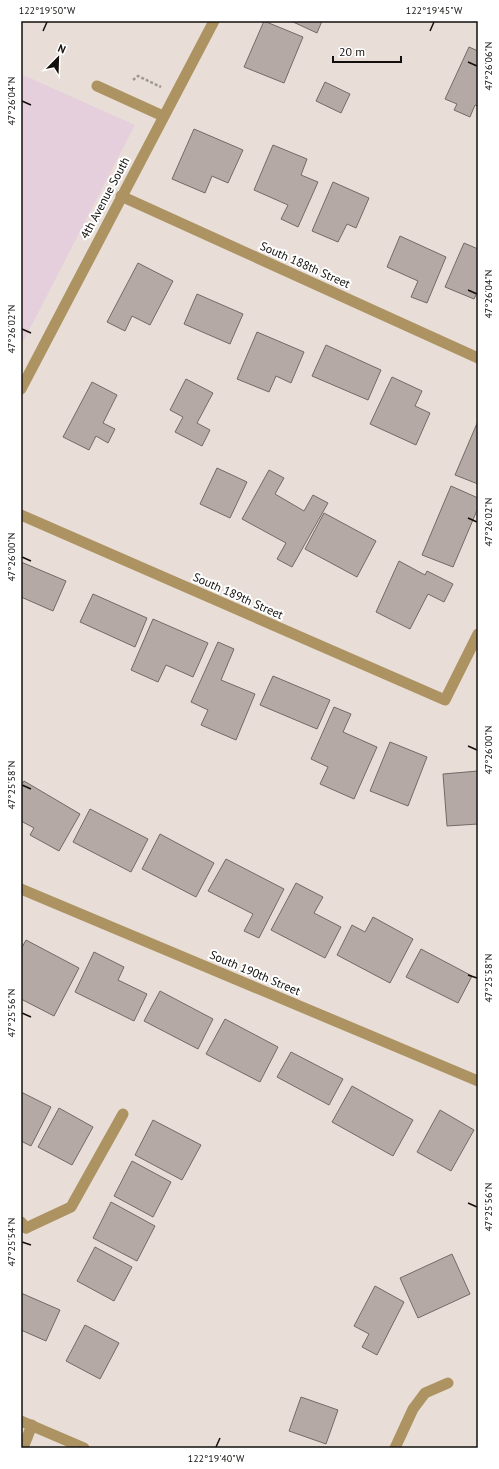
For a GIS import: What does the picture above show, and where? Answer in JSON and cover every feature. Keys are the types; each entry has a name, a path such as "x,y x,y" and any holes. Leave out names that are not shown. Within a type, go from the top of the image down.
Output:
{"street":[{"name":"4th Avenue South","path":"21,389 214,21"},
{"path":"97,86 163,116"},
{"name":"South 188th Street","path":"121,196 478,358"},
{"name":"South 189th Street","path":"21,515 445,700 478,634"},
{"name":"South 190th Street","path":"21,889 478,1081"},
{"path":"23,1225 71,1207 123,1114"},
{"path":"395,1448 412,1409 425,1393 448,1383"},
{"path":"21,1421 84,1448"},
{"path":"23,1448 32,1426"}],"path":[{"path":"133,80 138,76 164,88"}],"shaded area":[{"path":"21,74 135,125 21,346"}],"building":[{"path":"264,21 303,37 284,83 244,67"},
{"path":"291,21 322,21 317,33"},
{"path":"469,47 478,51 478,106 475,105 470,117 454,110 457,104 445,99"},
{"path":"325,82 350,94 341,113 316,101"},
{"path":"194,129 243,150 228,183 212,176 205,193 172,179"},
{"path":"273,145 307,159 301,175 318,182 298,227 281,219 288,205 254,190"},
{"path":"333,182 369,198 356,228 347,224 338,242 312,231"},
{"path":"400,236 446,257 427,303 411,297 418,281 387,267"},
{"path":"464,243 478,249 478,291 474,299 445,287"},
{"path":"138,263 173,281 150,325 132,316 125,331 107,322"},
{"path":"197,294 243,314 230,344 184,324"},
{"path":"257,332 304,352 291,383 276,376 269,392 237,379"},
{"path":"326,345 381,370 368,400 312,376"},
{"path":"392,377 422,391 415,406 430,413 416,445 370,424"},
{"path":"186,379 213,393 197,423 210,430 202,446 175,432 183,417 170,410"},
{"path":"92,382 117,395 103,423 115,429 108,443 96,436 89,450 63,437"},
{"path":"478,421 478,484 455,475"},
{"path":"217,468 247,482 230,518 200,504"},
{"path":"269,470 284,478 275,494 304,511 313,495 328,503 292,567 277,559 286,543 242,519"},
{"path":"451,486 478,498 478,508 453,567 422,555"},
{"path":"324,513 376,541 357,577 305,549"},
{"path":"399,561 425,575 427,571 453,584 444,602 428,594 410,629 376,612"},
{"path":"21,562 66,581 53,611 21,597"},
{"path":"93,594 147,618 135,647 80,622"},
{"path":"153,619 208,643 193,677 166,665 158,682 131,670"},
{"path":"218,642 234,649 221,680 255,694 236,740 201,725 208,710 191,702"},
{"path":"273,676 330,700 317,729 260,705"},
{"path":"334,707 351,714 343,732 377,747 354,799 320,784 328,767 311,759"},
{"path":"390,742 427,757 408,806 370,791"},
{"path":"478,771 478,824 447,826 443,774"},
{"path":"24,781 80,814 59,851 30,835 34,828 21,821 21,785"},
{"path":"90,809 148,839 131,872 73,842"},
{"path":"160,834 214,863 196,897 142,869"},
{"path":"226,859 284,889 259,938 244,931 253,914 208,891"},
{"path":"296,883 323,897 314,913 341,927 325,958 271,930"},
{"path":"373,917 413,939 390,983 337,955 352,925 365,932"},
{"path":"26,940 79,968 54,1016 21,999 21,949"},
{"path":"421,949 472,976 458,1003 406,977"},
{"path":"94,952 124,967 118,980 147,994 134,1021 75,992"},
{"path":"160,991 213,1019 198,1049 144,1021"},
{"path":"225,1019 278,1047 260,1082 206,1054"},
{"path":"291,1052 343,1079 329,1105 277,1077"},
{"path":"352,1086 413,1120 393,1156 332,1122"},
{"path":"21,1092 51,1107 31,1146 21,1141"},
{"path":"59,1108 93,1127 72,1165 38,1147"},
{"path":"440,1110 474,1130 451,1171 417,1152"},
{"path":"153,1120 201,1145 182,1180 135,1155"},
{"path":"132,1161 171,1182 153,1217 114,1196"},
{"path":"111,1202 155,1226 137,1261 93,1238"},
{"path":"95,1247 132,1267 114,1301 77,1281"},
{"path":"452,1254 470,1294 418,1318 400,1278"},
{"path":"375,1286 404,1302 377,1355 362,1347 369,1334 354,1326"},
{"path":"21,1293 60,1310 46,1341 21,1330"},
{"path":"85,1325 119,1343 100,1379 66,1361"},
{"path":"301,1397 338,1410 326,1444 289,1431"}]}
